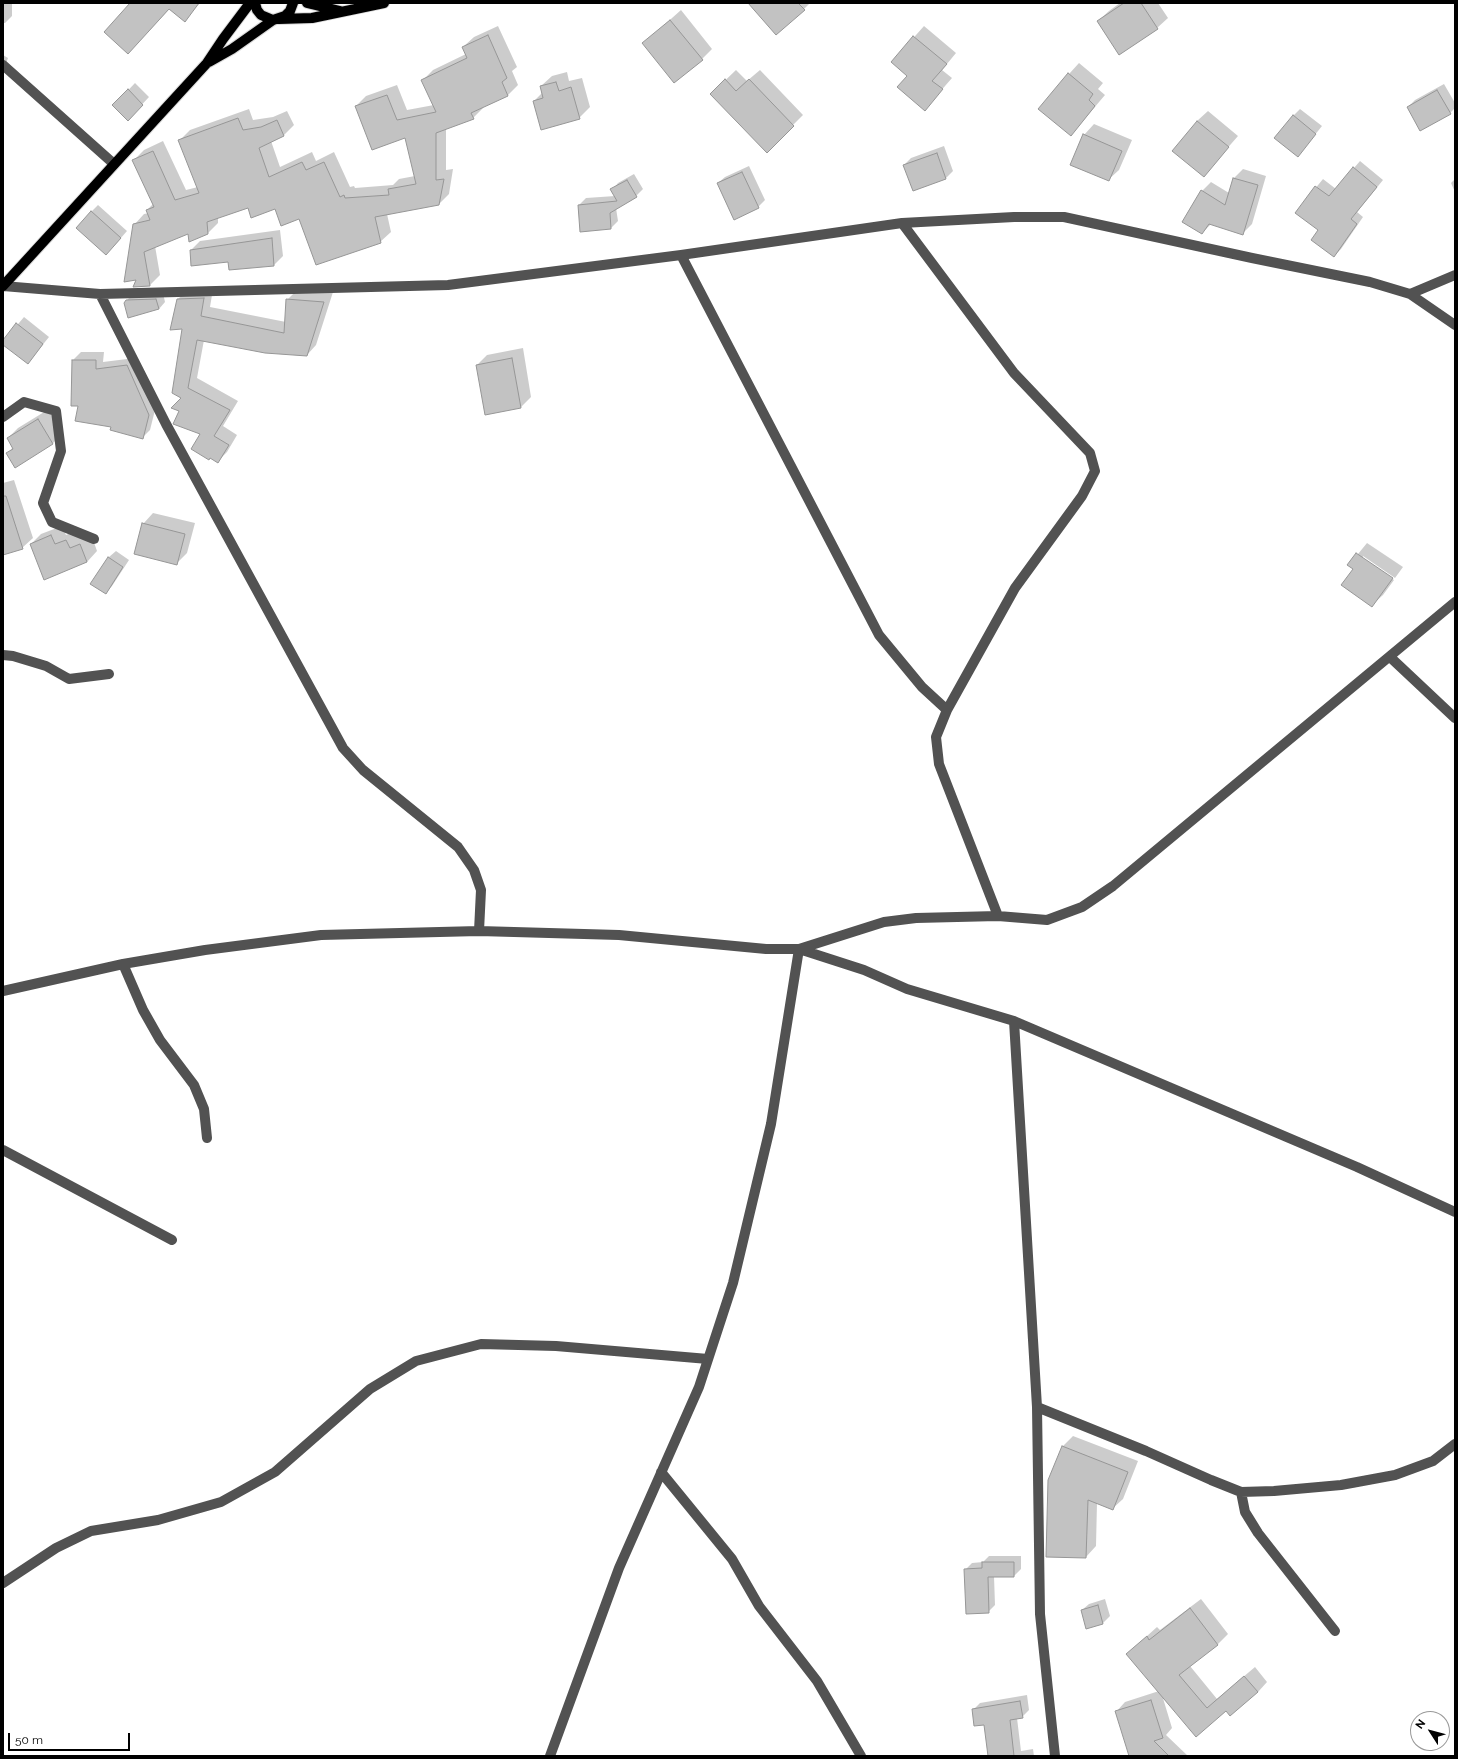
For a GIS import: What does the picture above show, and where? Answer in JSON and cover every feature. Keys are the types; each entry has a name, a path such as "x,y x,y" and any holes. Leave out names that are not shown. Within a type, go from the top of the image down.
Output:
{"main road":[{"path":"3,286 207,63 250,3"},
{"path":"255,3 257,10 261,15 276,20 312,18 384,3"},
{"path":"207,63 232,49 290,11 293,3"},
{"path":"307,3 344,12"}],"street":[{"path":"3,65 114,164"},
{"path":"3,286 100,294 448,285 681,255 902,223 1014,217 1064,217 1370,282 1410,294 1455,325"},
{"path":"902,223 1014,373 1090,453 1095,471 1082,496 1015,588 947,710 936,737 939,764 998,916"},
{"path":"681,255 879,635 922,687 947,710"},
{"path":"1410,294 1455,275"},
{"path":"100,294 166,424 343,748 362,770 458,847 474,870 481,890 479,931"},
{"path":"3,416 24,402 56,411 61,452 43,503 52,522 94,539"},
{"path":"3,991 123,964 205,950 321,935 479,931 619,935 766,949 799,949 884,922 916,918 998,916 1047,920 1082,907 1113,886 1455,602"},
{"path":"3,655 13,656 46,666 69,678 109,674"},
{"path":"1390,657 1455,718"},
{"path":"799,949 864,970 907,989 1014,1021 1357,1167 1455,1212"},
{"path":"550,1756 619,1568 699,1387 733,1283 770,1124 799,949"},
{"path":"123,964 143,1010 160,1040 194,1085 204,1109 207,1138"},
{"path":"1014,1021 1037,1407 1040,1614 1055,1756"},
{"path":"3,1150 172,1240"},
{"path":"3,1583 56,1548 91,1530 158,1520 221,1502 275,1472 370,1389 416,1361 481,1344 556,1346 708,1359"},
{"path":"1037,1407 1242,1492 1274,1492 1341,1485 1395,1475 1433,1461 1455,1444"},
{"path":"661,1472 732,1559 759,1606 817,1681 861,1756"},
{"path":"1242,1492 1245,1512 1258,1534 1335,1631"}],"building":[{"path":"130,3 199,3 185,22 169,9 128,54 104,32"},
{"path":"748,3 798,3 805,10 776,35"},
{"path":"1124,3 1141,3 1158,29 1119,55 1097,21"},
{"path":"670,20 703,60 674,83 642,43"},
{"path":"488,35 507,78 502,82 508,96 471,113 474,119 436,133 436,180 444,179 439,205 375,217 381,243 316,265 299,219 281,226 275,209 251,218 248,208 207,222 208,234 189,242 188,234 144,252 150,286 133,287 136,280 124,282 133,224 150,220 146,210 154,207 132,160 153,151 175,200 199,193 178,140 238,118 243,130 261,127 277,120 284,136 259,148 269,177 302,162 306,170 324,162 340,197 344,195 345,198 389,195 388,189 416,184 405,138 372,150 355,106 387,95 397,120 436,112 421,80 467,58 462,47"},
{"path":"913,36 947,64 932,81 943,89 925,111 897,87 907,76 891,62"},
{"path":"1068,73 1093,94 1089,100 1095,106 1071,136 1038,109"},
{"path":"725,79 736,91 749,79 794,126 767,153 710,94"},
{"path":"556,82 559,91 571,87 580,119 541,130 533,101 543,98 540,86"},
{"path":"128,89 143,105 128,121 112,105"},
{"path":"1437,90 1451,114 1420,131 1407,107"},
{"path":"1293,115 1316,134 1298,157 1274,138"},
{"path":"1197,121 1229,147 1204,177 1172,151"},
{"path":"1083,134 1122,151 1109,181 1070,165"},
{"path":"937,153 946,179 913,191 903,165"},
{"path":"1353,167 1377,187 1351,219 1357,224 1334,257 1311,240 1318,230 1295,213 1315,186 1329,196"},
{"path":"742,172 759,208 734,220 717,183"},
{"path":"1233,178 1258,185 1243,235 1209,224 1202,234 1182,222 1201,190 1225,205"},
{"path":"627,180 637,197 610,213 611,229 580,232 578,205 617,201 610,189"},
{"path":"91,211 121,238 106,255 76,228"},
{"path":"272,238 274,266 229,270 228,262 191,266 190,250"},
{"path":"204,298 201,316 284,333 286,299 324,302 307,356 265,353 197,340 188,388 230,410 214,436 229,445 218,463 210,458 209,460 191,449 200,434 173,424 179,411 171,408 181,398 172,393 182,329 170,330 177,299"},
{"path":"156,299 159,309 128,318 124,303 126,300"},
{"path":"16,323 43,344 28,364 3,345 3,340"},
{"path":"512,358 521,408 485,415 476,365"},
{"path":"72,360 96,360 96,369 127,365 149,415 143,439 110,430 111,427 75,421 78,406 71,406"},
{"path":"38,419 53,444 15,468 6,453 13,449 7,438"},
{"path":"3,496 6,496 23,549 3,555"},
{"path":"142,523 185,534 177,565 134,554"},
{"path":"51,535 55,544 66,540 70,548 80,544 87,562 44,580 30,544"},
{"path":"1356,553 1393,578 1372,607 1341,585 1353,569 1347,565"},
{"path":"108,557 123,567 106,594 90,584"},
{"path":"1062,1446 1128,1472 1113,1510 1088,1500 1086,1558 1046,1557 1048,1480"},
{"path":"982,1562 1014,1562 1014,1577 988,1577 989,1613 966,1614 964,1569 982,1568"},
{"path":"1098,1605 1103,1624 1086,1629 1081,1610"},
{"path":"1190,1608 1218,1645 1179,1675 1207,1708 1244,1676 1258,1692 1230,1716 1226,1711 1196,1737 1126,1654 1147,1636 1149,1640"},
{"path":"1151,1700 1163,1738 1154,1741 1169,1756 1129,1756 1115,1711"},
{"path":"1020,1701 1023,1718 1010,1720 1014,1756 988,1756 984,1725 974,1726 972,1709"}]}
